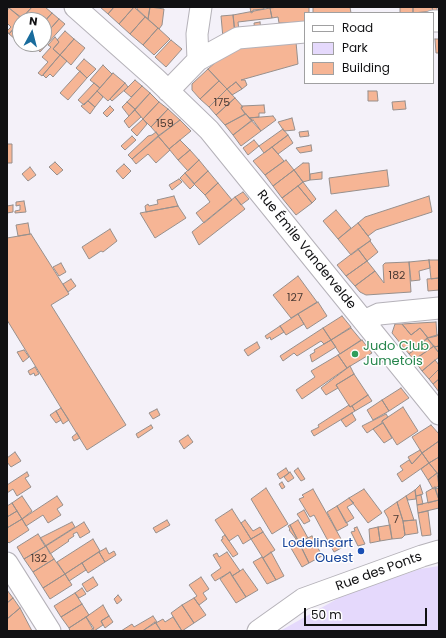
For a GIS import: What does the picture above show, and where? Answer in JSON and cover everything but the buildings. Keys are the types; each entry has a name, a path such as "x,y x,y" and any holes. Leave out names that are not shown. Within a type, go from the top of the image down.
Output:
{"street":[{"name":"Rue Émile Vandervelde","path":"75,7 168,90 218,140 439,414"},
{"path":"198,60 197,34 201,7"},
{"path":"168,90 198,60 238,38 304,32"},
{"path":"364,321 379,314 439,308"},
{"name":"Rue des Ponts","path":"258,631 303,599 422,556 439,552"},
{"path":"7,563 50,631"}],"green space":[{"path":"439,566 439,630 437,631 280,631 344,595 420,569"}],"place":[{"name":"Judo Club Jumetois","path":"355,354"},
{"name":"Lodelinsart Ouest","path":"361,551"}]}
